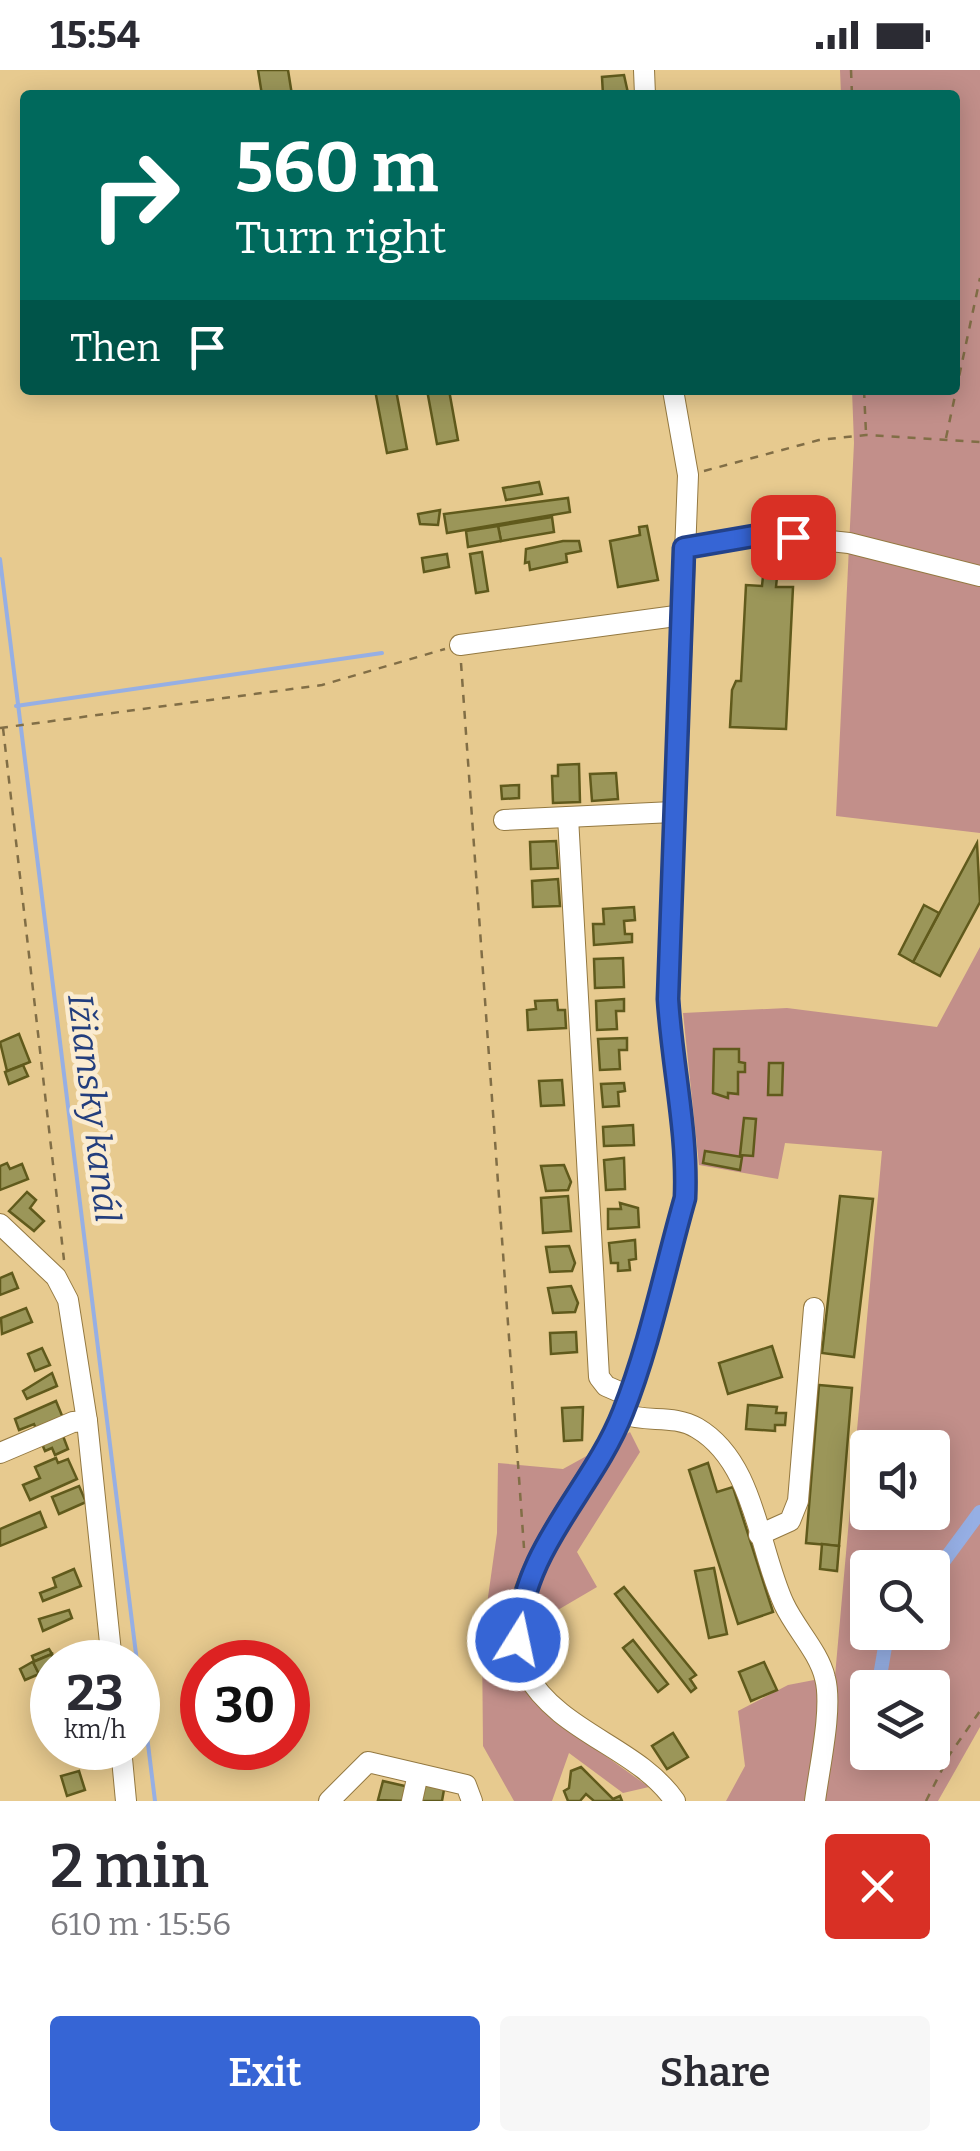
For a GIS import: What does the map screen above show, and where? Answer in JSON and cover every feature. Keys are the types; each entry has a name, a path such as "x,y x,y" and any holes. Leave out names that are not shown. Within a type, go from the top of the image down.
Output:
{"street":[{"path":"675,395 688,475 668,999 672,1070 687,1164 685,1198 626,1405 549,1536 527,1586 518,1625 519,1660 528,1677 570,1722 662,1784 675,1801"},
{"path":"684,548 765,534 850,543 980,576"},
{"path":"460,645 684,615"},
{"path":"504,820 673,812"},
{"path":"568,817 599,1378 626,1405 684,1422 709,1436 739,1475 786,1608 826,1678 816,1801"},
{"path":"0,1224 56,1277 68,1300 88,1422 110,1640"},
{"path":"759,1535 790,1520 798,1501 814,1308"},
{"path":"0,1453 73,1422 88,1422"},
{"path":"329,1801 368,1762 466,1785 472,1801"},
{"path":"123,1770 126,1801"},
{"path":"412,1801 418,1774"}],"path":[{"path":"960,373 980,278"},
{"path":"864,395 866,434"},
{"path":"946,439 955,395"},
{"path":"688,475 819,440 866,434 980,442"},
{"path":"56,1277 66,1256 2,727 322,686 460,645 524,1546"},
{"path":"926,1801 950,1754 980,1710"}],"shaded area":[{"path":"840,70 980,70 980,833 836,816 854,443 852,395 960,395 960,90 841,90"},
{"path":"980,947 980,1727 938,1801 726,1801 745,1766 738,1711 788,1685 835,1676 850,1508 850,1530 950,1530 950,1430 857,1430 882,1151 785,1143 778,1179 699,1165 683,1013 787,1008 937,1027"},
{"path":"630,1432 640,1452 577,1552 597,1587 510,1638 513,1672 572,1732 649,1787 623,1793 569,1753 552,1801 514,1801 483,1746 482,1640 497,1533 498,1463 563,1469"}],"building":[{"path":"258,70 288,70 291,90 261,90"},
{"path":"624,75 627,90 603,90 602,77"},
{"path":"376,395 397,395 407,449 387,453"},
{"path":"428,395 450,395 458,440 437,444"},
{"path":"539,482 542,494 506,500 503,488"},
{"path":"568,498 570,512 447,533 444,514"},
{"path":"440,510 438,525 420,524 418,514"},
{"path":"552,517 554,532 501,541 498,526"},
{"path":"498,526 501,541 468,547 466,531"},
{"path":"647,526 658,580 618,587 610,541 640,535 639,527"},
{"path":"579,541 581,551 566,554 567,562 530,570 529,562 525,563 526,549"},
{"path":"482,552 488,591 476,593 470,554"},
{"path":"447,554 449,567 424,572 422,558"},
{"path":"763,576 777,577 776,587 793,587 786,729 730,727 732,690 736,681 741,681 746,585 762,586"},
{"path":"579,764 580,802 553,803 552,776 558,776 558,765"},
{"path":"616,773 618,799 592,801 590,774"},
{"path":"519,785 519,798 502,799 501,786"},
{"path":"556,841 558,868 531,869 530,842"},
{"path":"977,843 980,902 940,976 913,962"},
{"path":"558,879 560,906 533,907 532,881"},
{"path":"924,905 939,913 913,962 899,954"},
{"path":"634,907 635,920 624,921 625,934 632,934 632,942 594,945 593,924 604,924 603,909"},
{"path":"623,958 624,987 595,988 594,959"},
{"path":"624,999 624,1011 616,1011 617,1029 597,1030 596,1001"},
{"path":"557,1000 558,1010 565,1010 566,1028 528,1030 527,1010 536,1009 535,1001"},
{"path":"19,1034 30,1062 7,1071 0,1042"},
{"path":"627,1038 627,1050 619,1050 620,1069 600,1070 598,1039"},
{"path":"714,1049 739,1049 739,1062 745,1063 745,1072 738,1072 738,1094 728,1093 728,1098 713,1093"},
{"path":"769,1063 783,1063 782,1095 768,1095"},
{"path":"23,1065 28,1076 9,1084 5,1072"},
{"path":"562,1080 564,1105 541,1106 539,1081"},
{"path":"624,1083 625,1091 618,1092 619,1106 603,1107 601,1084"},
{"path":"744,1118 756,1119 753,1156 740,1155"},
{"path":"633,1125 634,1145 604,1146 603,1127"},
{"path":"705,1151 742,1157 740,1170 703,1163"},
{"path":"624,1158 625,1189 606,1190 604,1160"},
{"path":"7,1163 10,1169 22,1164 28,1179 0,1190 0,1166"},
{"path":"564,1165 571,1182 568,1190 546,1191 541,1166"},
{"path":"27,1192 36,1200 30,1208 44,1221 34,1231 9,1211"},
{"path":"568,1196 571,1231 543,1233 541,1198"},
{"path":"840,1196 873,1199 854,1357 822,1353"},
{"path":"620,1203 638,1208 639,1227 608,1229 608,1209 621,1209"},
{"path":"635,1240 636,1259 629,1260 630,1270 618,1271 618,1263 611,1263 609,1243"},
{"path":"569,1246 575,1263 572,1271 550,1272 546,1247"},
{"path":"12,1273 18,1288 0,1295 0,1278"},
{"path":"571,1286 578,1303 575,1312 553,1313 548,1288"},
{"path":"26,1308 32,1322 2,1334 1,1318"},
{"path":"576,1332 577,1352 551,1354 550,1333"},
{"path":"772,1346 782,1377 728,1394 719,1363"},
{"path":"42,1348 50,1365 35,1371 28,1354"},
{"path":"52,1373 57,1386 27,1399 23,1391"},
{"path":"819,1385 852,1388 839,1546 806,1543"},
{"path":"56,1401 63,1418 36,1429 34,1424 19,1430 15,1419"},
{"path":"748,1405 777,1407 776,1413 786,1413 785,1425 775,1425 775,1431 746,1429"},
{"path":"583,1407 582,1440 564,1441 562,1408"},
{"path":"63,1436 68,1449 55,1455 52,1448 45,1451 42,1444"},
{"path":"56,1458 58,1463 68,1459 77,1479 30,1500 23,1485 40,1478 35,1467"},
{"path":"708,1463 717,1492 733,1487 773,1612 738,1624 689,1470"},
{"path":"79,1486 86,1502 59,1514 52,1497"},
{"path":"40,1512 46,1527 0,1546 0,1529"},
{"path":"822,1544 839,1546 837,1571 820,1569"},
{"path":"714,1568 727,1634 709,1638 695,1571"},
{"path":"74,1569 81,1586 43,1601 40,1593 56,1587 53,1578"},
{"path":"624,1587 696,1675 690,1679 696,1688 691,1692 615,1594"},
{"path":"69,1610 72,1618 43,1631 39,1619"},
{"path":"633,1640 668,1684 658,1692 623,1648"},
{"path":"764,1662 777,1690 751,1701 739,1672"},
{"path":"30,1663 30,1678 25,1680 20,1669"},
{"path":"673,1733 688,1757 667,1769 652,1746"},
{"path":"581,1767 613,1799 620,1796 622,1801 594,1801 586,1794 580,1801 568,1801 564,1791 569,1788 571,1771"},
{"path":"79,1771 85,1790 67,1796 61,1776"},
{"path":"424,1779 445,1784 442,1801 407,1801"},
{"path":"383,1781 409,1787 405,1801 378,1800"}],"waterway":[{"name":"Ižiansky kanál","path":"0,559 134,1640"},
{"path":"16,706 382,653"},
{"path":"950,1553 980,1512"},
{"path":"881,1670 884,1650"},
{"name":"Ižiansky kanál","path":"151,1770 155,1801"}],"route":[{"path":"518,1640 527,1586 549,1536 623,1414 685,1198 687,1164 672,1070 668,999 684,548 765,534 793,537"}]}
